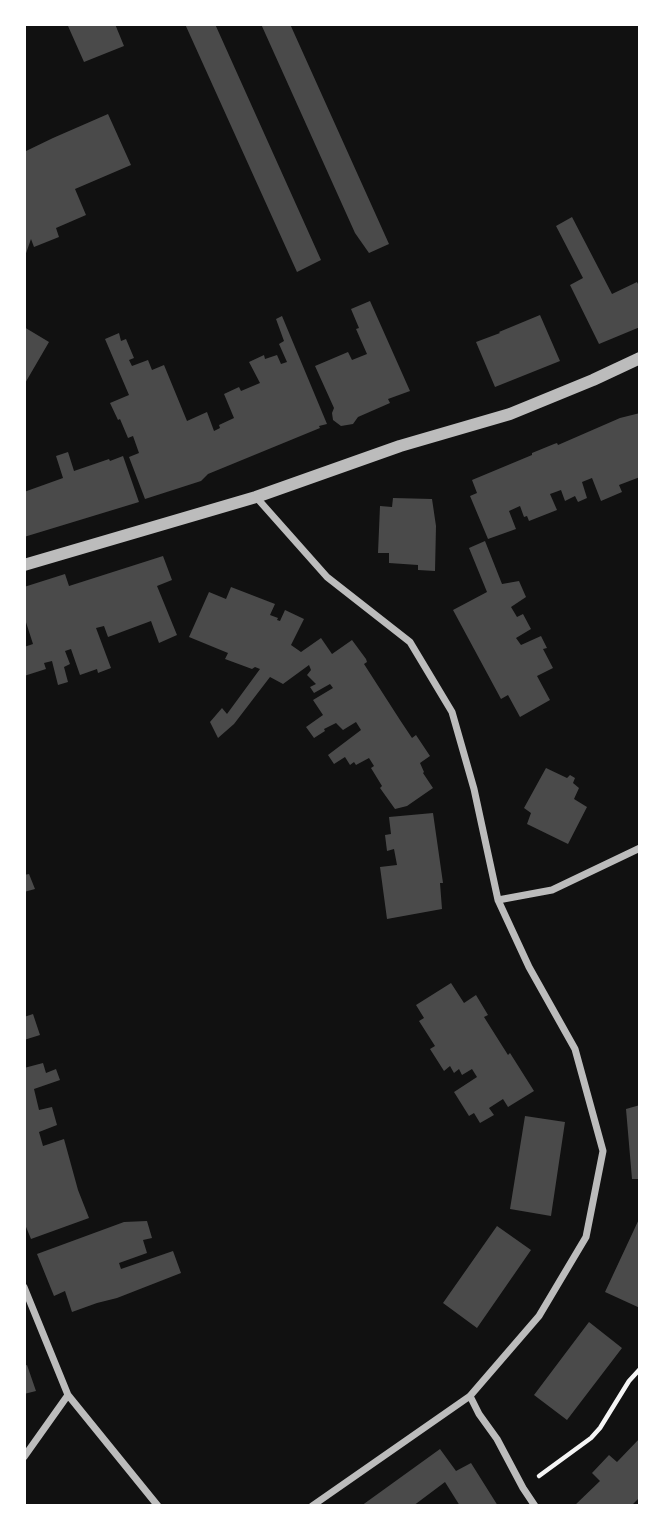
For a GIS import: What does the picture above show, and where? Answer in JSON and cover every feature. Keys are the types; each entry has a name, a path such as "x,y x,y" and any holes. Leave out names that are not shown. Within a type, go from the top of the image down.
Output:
{"street":[{"path":"24,565 256,497 400,446 510,414 639,358"},
{"path":"256,497 327,577 410,642 452,712 474,789 498,900 529,967 575,1049 603,1151 586,1237 539,1315 470,1396 312,1506"},
{"path":"498,900 552,890 639,848"},
{"path":"24,1287 68,1395 158,1506"},
{"path":"24,1457 68,1395"},
{"path":"470,1396 535,1506"}],"path":[{"path":"523,1488 591,1438 639,1369"}],"building":[{"path":"115,24 124,46 84,62 68,26"},
{"path":"185,24 215,24 321,260 297,272"},
{"path":"261,24 290,24 389,244 369,253 355,233"},
{"path":"108,114 131,165 75,189 86,215 56,228 59,237 34,247 31,239 24,259 24,152"},
{"path":"572,217 612,294 637,282 640,288 640,327 599,344 570,285 583,278 556,226"},
{"path":"370,301 410,391 388,399 390,403 358,417 353,424 341,426 333,420 334,408 315,366 348,352 352,360 367,354 351,309"},
{"path":"540,315 560,361 495,387 476,342"},
{"path":"282,316 327,424 208,474 201,481 145,499 129,457 139,453 133,436 128,438 110,403 129,395 105,339 119,333 121,341 126,339 134,358 129,360 132,366 148,360 152,370 164,365 187,421 207,412 214,431 220,428 219,425 234,418 224,394 239,387 241,391 260,383 249,362 264,355 265,359 277,355 281,364 287,362 279,344 284,341 276,319"},
{"path":"24,327 49,342 24,385"},
{"path":"640,413 640,477 619,485 622,492 601,501 592,478 582,482 587,498 578,502 575,496 565,501 561,490 550,494 557,510 529,521 527,516 524,517 520,506 509,511 516,529 488,539 470,496 477,493 472,480 554,444 558,445 620,418"},
{"path":"68,452 74,471 123,456 139,502 24,537 24,492 63,478 56,456"},
{"path":"393,498 432,499 436,526 435,571 418,570 418,565 389,563 389,553 378,553 380,506 392,507"},
{"path":"485,541 502,584 519,581 526,597 511,607 517,617 523,614 531,629 516,638 521,645 541,636 547,648 543,649 553,668 537,676 550,700 520,717 508,695 501,699 453,610 487,592 469,548"},
{"path":"163,556 172,580 157,586 177,635 159,643 151,621 108,637 104,626 96,628 111,668 98,673 97,669 80,675 71,649 65,651 70,664 64,667 68,682 58,685 52,661 44,663 46,669 24,676 24,647 33,644 24,616 24,587 65,574 69,586"},
{"path":"231,587 275,604 270,615 278,618 277,620 280,621 285,610 304,619 291,645 301,652 321,638 332,654 352,640 366,659 364,664 412,738 416,735 430,756 420,763 433,788 407,806 395,809 380,788 382,786 371,768 374,766 369,758 350,765 345,757 334,764 328,755 361,730 356,722 343,730 336,723 314,738 306,727 323,715 313,700 333,688 330,684 314,693 310,687 316,684 307,675 311,670 309,665 283,684 270,677 234,724 218,738 210,722 222,708 227,714 260,669 252,669 225,659 228,653 189,637 209,592 226,599"},
{"path":"546,768 567,778 570,775 575,778 573,783 579,788 574,799 587,807 568,844 527,824 531,813 524,808"},
{"path":"433,813 443,883 440,883 442,909 387,919 380,867 397,865 394,849 387,851 385,835 391,834 389,817"},
{"path":"29,874 35,889 24,892 24,875"},
{"path":"451,983 464,1003 476,995 488,1015 484,1017 534,1091 508,1107 503,1099 489,1108 494,1115 480,1123 474,1113 469,1116 454,1092 477,1077 472,1069 462,1075 459,1069 454,1073 450,1066 444,1071 430,1049 435,1046 419,1021 424,1018 416,1005"},
{"path":"33,1014 40,1035 24,1040 24,1017"},
{"path":"43,1063 46,1073 56,1069 60,1080 34,1089 39,1110 52,1107 57,1125 39,1132 43,1146 64,1139 89,1218 31,1239 24,1222 24,1068"},
{"path":"640,1105 640,1179 632,1179 626,1109"},
{"path":"525,1116 565,1122 551,1216 510,1209"},
{"path":"640,1217 640,1308 605,1292"},
{"path":"147,1221 152,1238 143,1240 147,1253 119,1263 121,1269 173,1251 181,1273 72,1312 65,1291 54,1296 37,1254 124,1222"},
{"path":"497,1226 531,1250 477,1328 443,1303"},
{"path":"589,1322 622,1348 567,1420 534,1395"},
{"path":"27,1365 36,1391 24,1394 24,1366"},
{"path":"640,1438 640,1497 631,1506 574,1506 600,1481 592,1473 609,1455 617,1462"},
{"path":"440,1449 456,1471 471,1463 498,1506 460,1506 445,1482 413,1506 361,1506"}]}
